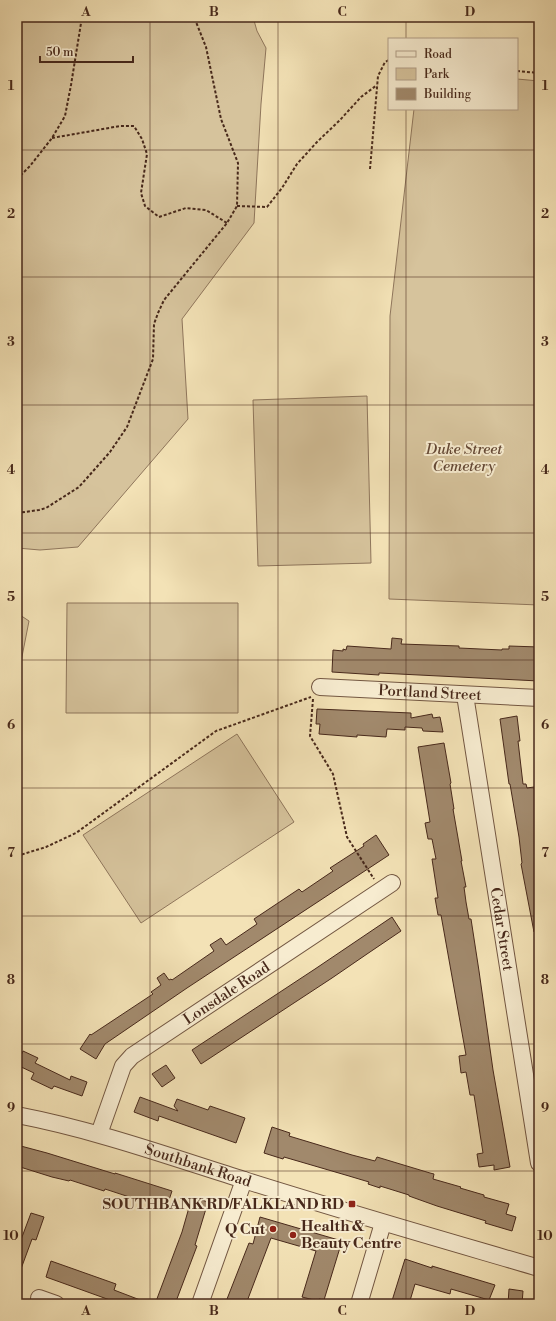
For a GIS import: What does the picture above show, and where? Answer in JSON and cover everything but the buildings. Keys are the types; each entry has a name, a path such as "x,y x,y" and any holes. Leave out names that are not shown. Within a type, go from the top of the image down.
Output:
{"street":[{"name":"Portland Street","path":"320,687 539,698"},
{"name":"Cedar Street","path":"465,695 539,1163"},
{"name":"Lonsdale Road","path":"99,1134 123,1066 132,1056 386,887"},
{"name":"Southbank Road","path":"17,1115 49,1121 99,1134 244,1180 539,1268"},
{"path":"200,1304 244,1180"},
{"path":"359,1304 383,1222"},
{"path":"39,1298 56,1304"}],"path":[{"path":"17,179 30,166 52,138 65,116 82,17"},
{"path":"17,513 39,510 56,503 79,487 110,452 128,427 144,381 151,367 153,358 154,324 164,300 227,224 237,206 238,163 221,119 206,47 194,17"},
{"path":"370,169 378,76 388,61"},
{"path":"518,71 539,73"},
{"path":"237,206 267,207 282,188 297,164 317,142 361,97 378,85"},
{"path":"52,138 120,126 134,126 142,139 147,154 141,192 145,206 159,217 186,208 206,210 227,224"},
{"path":"17,856 46,847 76,833 216,731 313,696 310,736 333,774 347,837 386,887"}],"green space":[{"path":"17,17 253,17 257,31 266,48 254,223 182,319 188,419 78,547 40,550 17,548"},
{"name":"Duke Street Cemetery","path":"518,79 539,81 539,605 389,599 390,316 414,110 518,110"},
{"path":"367,396 371,563 258,566 253,400"},
{"path":"67,603 238,603 238,713 66,713"},
{"path":"17,613 29,621 17,682"},
{"path":"237,734 294,822 141,923 83,835"}],"place":[{"name":"SOUTHBANK RD/FALKLAND RD","path":"352,1204"},
{"name":"Q Cut","path":"273,1229"},
{"name":"Health & Beauty Centre","path":"293,1235"}]}
